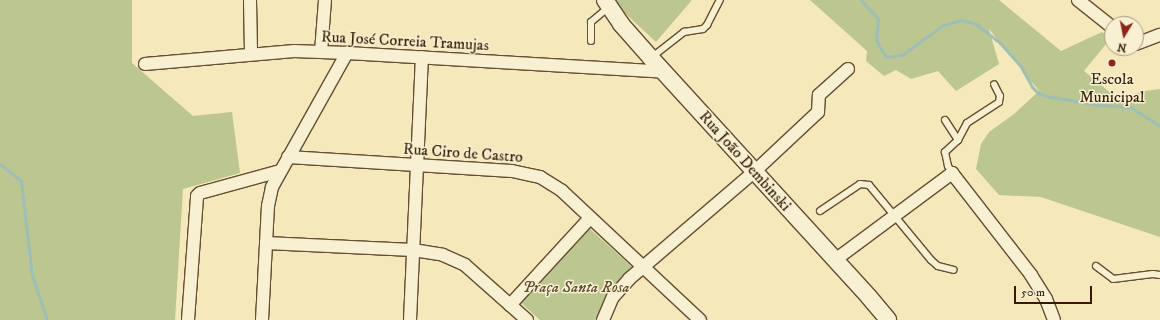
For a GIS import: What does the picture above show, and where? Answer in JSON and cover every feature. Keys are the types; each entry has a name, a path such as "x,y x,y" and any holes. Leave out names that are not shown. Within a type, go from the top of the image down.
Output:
{"main road":[{"name":"Rua João Dembinski","path":"607,4 651,58 888,320"}],"street":[{"path":"250,0 251,54"},
{"path":"321,52 325,0"},
{"path":"1078,0 1104,21"},
{"path":"1144,41 1160,35"},
{"name":"Rua José Correia Tramujas","path":"145,64 294,51 422,57 664,72"},
{"path":"262,320 269,197 280,171 347,53"},
{"path":"410,320 422,57"},
{"path":"603,320 607,308 617,292 643,267 754,172 818,112 819,95 848,69"},
{"name":"Rua Ciro de Castro","path":"288,157 512,171 540,177 562,192 700,320"},
{"path":"188,320 197,196 200,193 280,171"},
{"path":"835,260 952,173 1032,275 1046,299 1054,320"},
{"path":"510,304 590,218"},
{"path":"266,243 413,250 443,255 456,259 473,271 527,320"}],"lane":[{"path":"651,58 684,32 703,28 707,25 720,0"},
{"path":"591,41 591,22 607,4"},
{"path":"952,173 948,166 946,152 958,140 967,123 999,102 1000,96 994,84"},
{"path":"945,120 958,140"},
{"path":"820,212 860,184 869,185 938,266 954,270"},
{"path":"1096,266 1113,279 1153,274 1160,275"}],"green space":[{"path":"0,0 132,0 132,63 193,116 232,112 240,173 183,189 175,320 0,320"},
{"path":"611,0 692,0 656,42"},
{"path":"810,0 999,0 1061,51 1102,32 1104,33 1104,47 1084,71 1118,99 1145,91 1160,89 1160,237 1041,197 999,195 976,169 981,144 989,132 1014,114 1039,91 989,29 999,64 956,91 938,71 911,79 896,70 884,76 866,61 867,51"},
{"name":"Praça Santa Rosa","path":"588,227 633,268 609,291 595,320 540,320 520,302"}],"waterway":[{"path":"861,0 878,19 876,40 886,57 902,55 943,25 962,20 976,24 1000,43 1020,65 1032,87 1038,93 1046,96 1099,105 1130,107 1160,126"},
{"path":"0,164 21,181 32,276 47,320"}],"place":[{"name":"Escola Municipal","path":"1112,63"}]}
